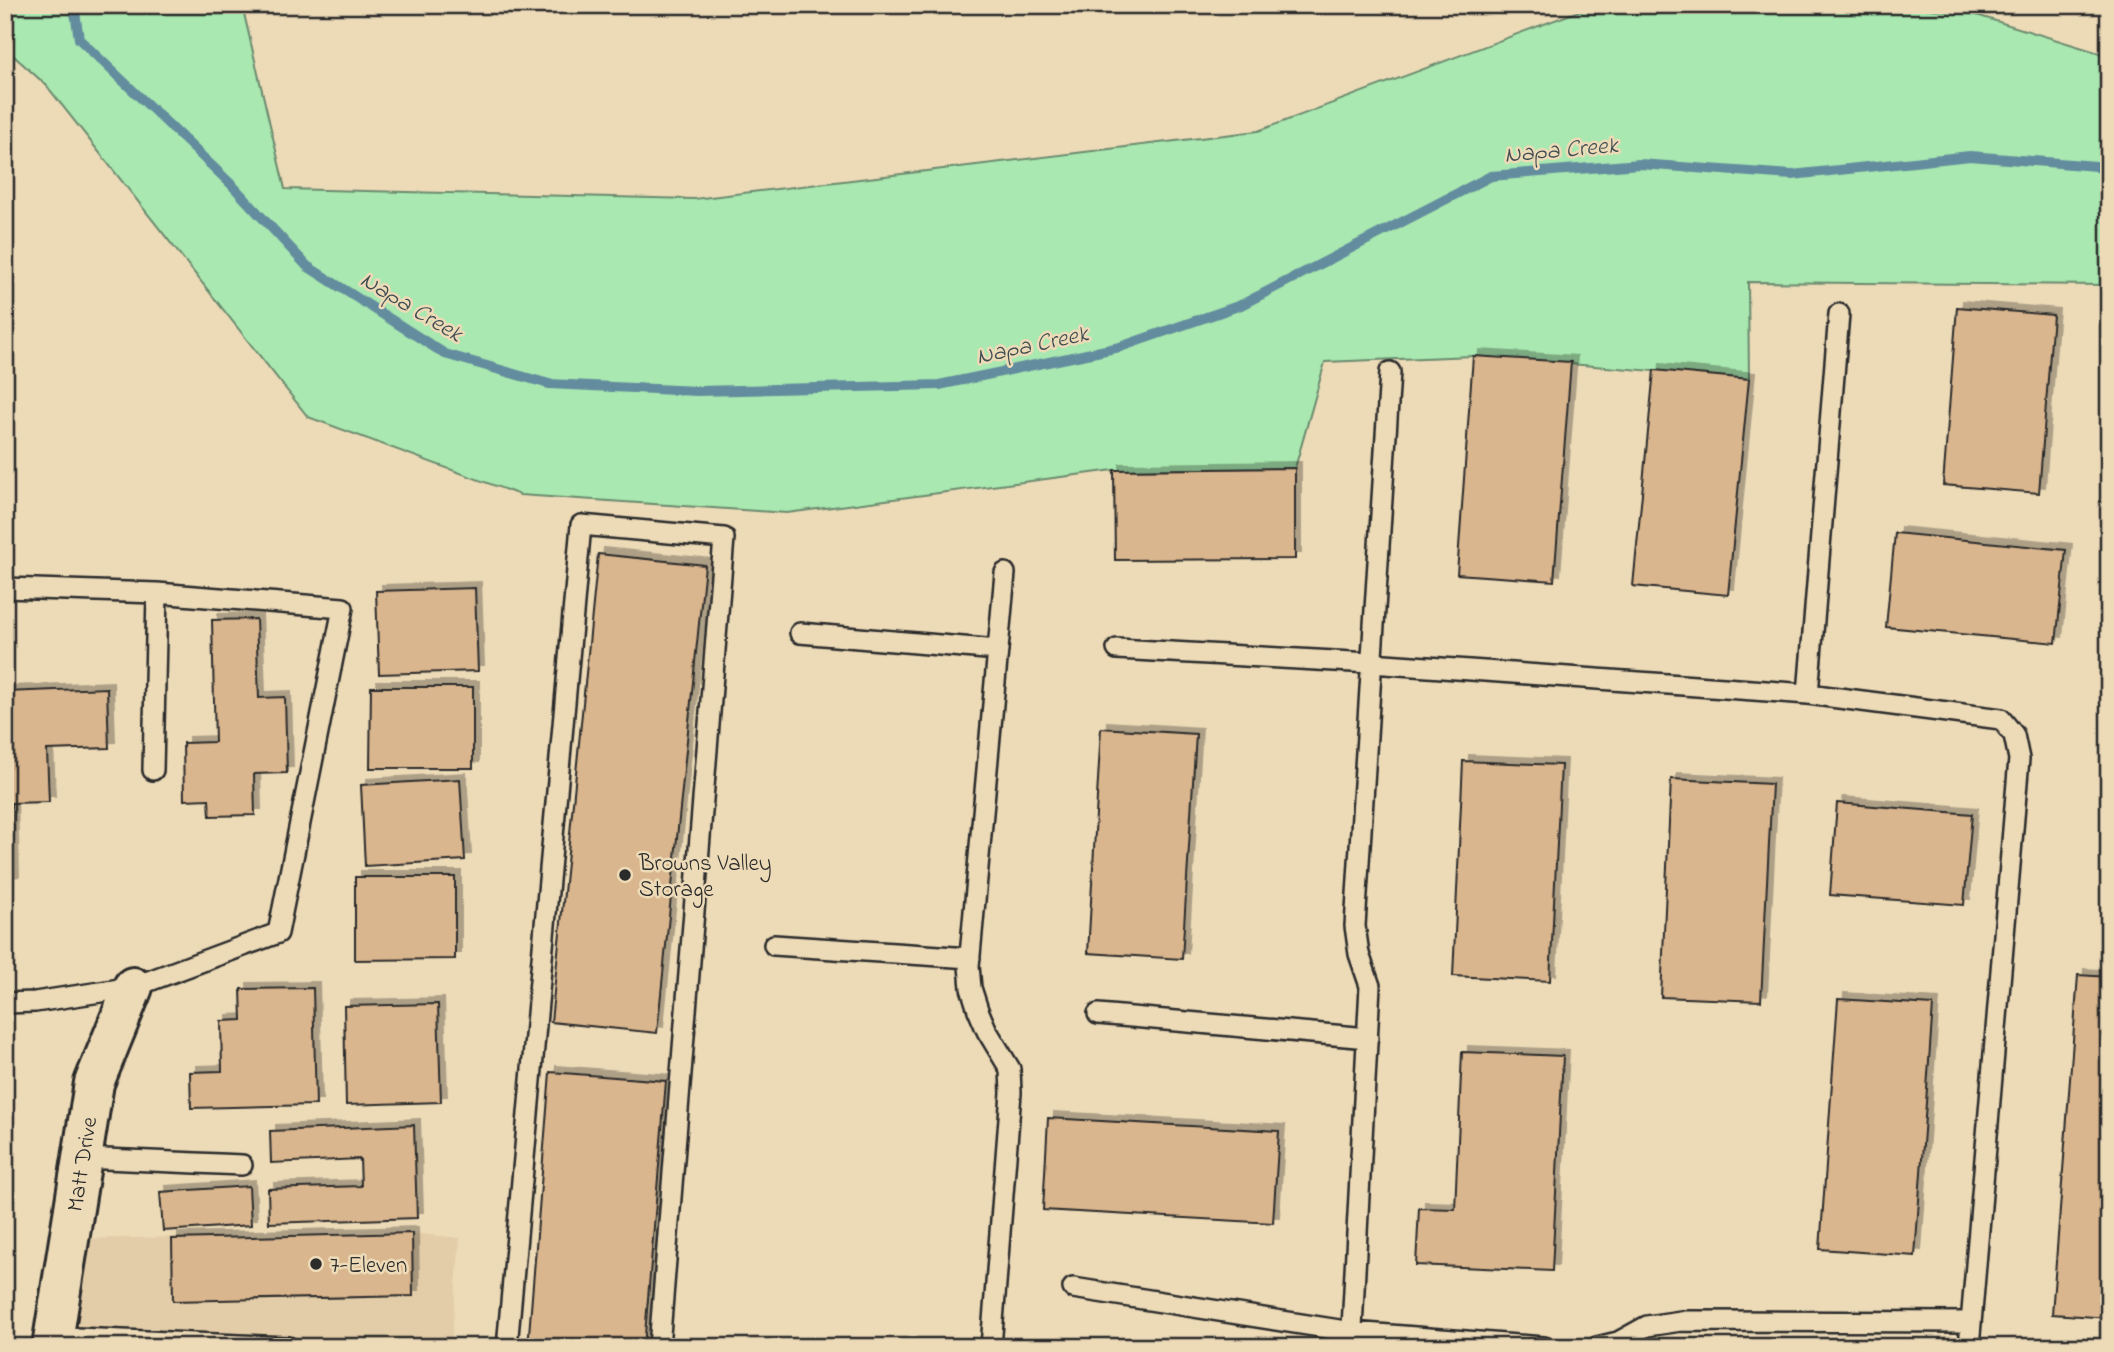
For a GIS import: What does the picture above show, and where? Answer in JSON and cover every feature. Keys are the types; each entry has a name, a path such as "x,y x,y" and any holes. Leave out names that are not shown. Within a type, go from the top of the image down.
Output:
{"street":[{"name":"Matt Drive","path":"53,1342 94,1083 133,987"}],"lane":[{"path":"1808,694 1839,314"},
{"path":"1351,1340 1370,986 1359,954 1355,926 1390,372"},
{"path":"507,1347 581,525 724,538 659,1347"},
{"path":"991,1347 1011,1093 1010,1069 987,1031 978,1010 971,988 970,958 1005,573"},
{"path":"5,588 157,593 343,608 278,933 133,987 34,1002 5,1003"},
{"path":"153,770 157,593"},
{"path":"800,633 998,650"},
{"path":"1117,649 1371,663 1808,694 2000,719 2014,735 2019,759 1969,1347"},
{"path":"774,945 970,958"},
{"path":"1098,1014 1368,1038"},
{"path":"82,1158 242,1165"},
{"path":"1073,1288 1351,1340 1544,1347"},
{"path":"1597,1347 1618,1342 1647,1326 1681,1321 1970,1322"},
{"path":"53,1342 289,1347"}],"shaded area":[{"path":"412,1233 460,1238 451,1347 52,1347 69,1239"}],"green space":[{"path":"5,5 242,5 285,189 694,199 1258,131 1595,5 1893,5 1970,13 2109,56 2109,289 2105,285 1748,282 1749,379 1473,356 1325,362 1295,468 1114,470 787,513 520,495 308,417 46,85 5,48"}],"building":[{"path":"1957,307 2053,315 2039,493 1943,485"},
{"path":"1473,356 1571,362 1554,581 1457,574"},
{"path":"1654,370 1749,379 1728,595 1633,586"},
{"path":"1295,468 1295,559 1115,560 1114,470"},
{"path":"1895,533 2066,550 2056,643 1886,627"},
{"path":"598,554 705,565 657,1033 551,1022"},
{"path":"475,588 478,671 379,674 376,591"},
{"path":"256,619 259,698 285,697 287,773 254,774 255,815 210,816 209,799 184,800 183,743 215,742 212,620"},
{"path":"2109,680 2109,732 2107,732"},
{"path":"371,687 473,687 473,768 370,768"},
{"path":"107,688 109,748 47,750 49,802 11,803 13,882 5,883 5,692"},
{"path":"1101,728 1196,734 1182,959 1088,953"},
{"path":"1463,761 1561,765 1550,981 1453,976"},
{"path":"460,779 465,860 365,866 361,785"},
{"path":"1671,779 1772,784 1761,1001 1661,997"},
{"path":"1837,803 1972,814 1964,905 1830,895"},
{"path":"355,877 455,877 455,959 355,960"},
{"path":"2078,975 2109,977 2109,1318 2052,1314"},
{"path":"313,988 316,1105 191,1108 190,1072 222,1071 221,1021 242,1020 241,989"},
{"path":"1838,999 1933,1005 1915,1256 1820,1249"},
{"path":"438,1004 441,1102 346,1105 344,1006"},
{"path":"1462,1052 1563,1056 1552,1271 1416,1265 1419,1208 1455,1209"},
{"path":"550,1072 666,1081 644,1347 528,1347"},
{"path":"1048,1118 1279,1131 1273,1223 1043,1210"},
{"path":"414,1125 417,1218 269,1223 268,1189 361,1186 360,1159 271,1163 270,1131"},
{"path":"249,1186 251,1225 163,1231 160,1192"},
{"path":"412,1233 413,1296 173,1301 172,1239"}],"waterway":[{"name":"Napa Creek","path":"74,5 79,39 232,185 307,266 445,354 549,384 697,391 939,385 1120,347 1241,305 1491,176 1640,164 1792,175 1970,156 2096,166 2109,174"}],"place":[{"name":"Browns Valley Storage","path":"625,875"},
{"name":"7-Eleven","path":"316,1264"}]}
